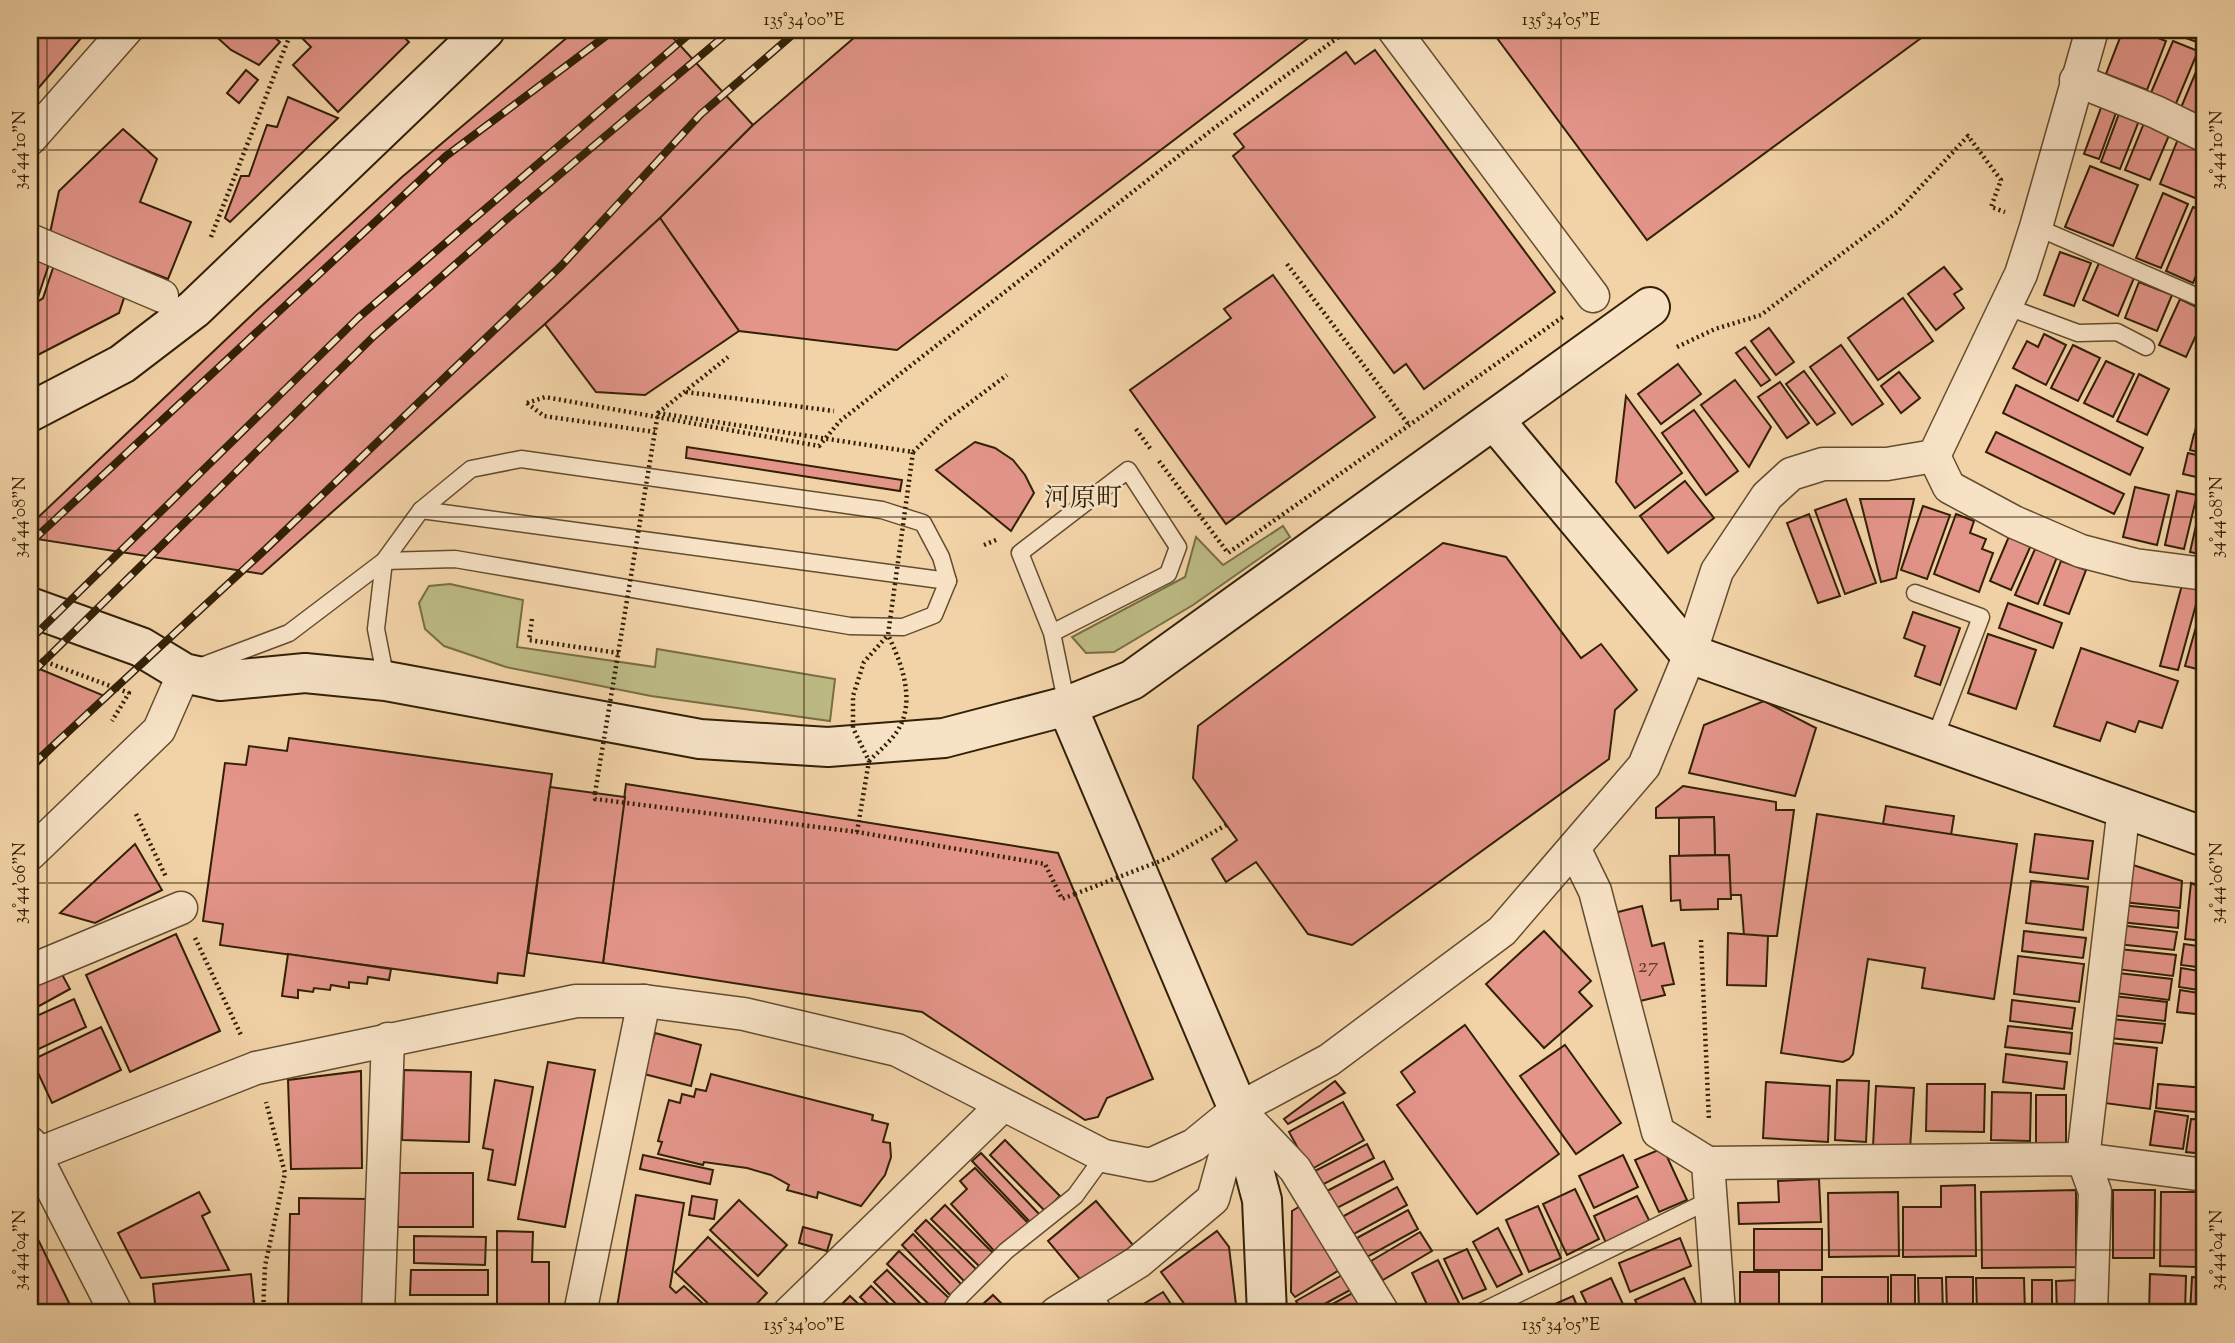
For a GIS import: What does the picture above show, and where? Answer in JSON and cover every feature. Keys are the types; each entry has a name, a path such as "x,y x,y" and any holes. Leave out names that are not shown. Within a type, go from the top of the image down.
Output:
{"street":[{"path":"30,139 126,30"},
{"path":"30,412 122,364 194,309 485,30"},
{"path":"1394,30 1593,296"},
{"path":"1934,456 2021,274 2023,221 2092,30"},
{"path":"2076,80 2156,112 2205,136"},
{"path":"30,240 162,296"},
{"path":"30,607 141,647 184,673 220,681 305,673 386,681 700,739 828,747 943,737 1067,706 1132,680 1650,307"},
{"path":"1494,420 1690,654 2205,837"},
{"path":"1934,456 1949,487 2014,522 2081,551 2134,565 2205,575"},
{"path":"116,1313 32,1149 256,1068 576,1001 644,1001 744,1014 897,1050 1104,1156 1150,1165 1194,1145 1238,1109 1329,1060 1502,931 1644,766 1690,654 1717,571 1767,496 1791,474 1823,464 1887,464 1934,456"},
{"path":"30,854 159,730 184,673"},
{"path":"1067,706 1238,1109 1262,1200 1267,1313"},
{"path":"2091,1313 2095,1192 2083,1159 2124,807"},
{"path":"1574,848 1595,891 1658,1132 1708,1163 2083,1159 2205,1175"},
{"path":"30,971 181,908"},
{"path":"580,1313 644,1001"},
{"path":"378,1313 388,1039"},
{"path":"789,1313 1003,1105"},
{"path":"1056,1313 1098,1302 1138,1262 1213,1199 1238,1109"},
{"path":"1238,1109 1294,1169 1383,1313"},
{"path":"1708,1163 1719,1313"}],"lane":[{"path":"2023,221 2205,300"},
{"path":"2005,306 2078,333 2117,332 2146,347"},
{"path":"184,673 289,633 384,561 421,510 471,470 521,459 883,510 923,523 941,557 948,581 934,615 903,627 850,626 455,559 384,561"},
{"path":"1052,633 1168,574 1178,547 1128,470 1020,553 1052,633 1067,706"},
{"path":"421,510 948,581"},
{"path":"384,561 376,629 386,681"},
{"path":"1915,593 1981,617 1934,740"},
{"path":"948,1313 958,1299 1006,1251 1075,1196 1104,1156"},
{"path":"1479,1313 1710,1200"}],"path":[{"path":"209,240 292,30"},
{"path":"655,432 544,416 527,403 544,397 819,446 851,413 1213,129 1348,30"},
{"path":"1677,347 1715,329 1761,315 1897,212 1968,136 2001,180 1991,207 2023,221"},
{"path":"1287,264 1409,425"},
{"path":"1136,429 1228,553 1593,296"},
{"path":"728,356 658,413 595,799 857,832 1045,864 1062,899 1168,858 1226,825"},
{"path":"869,761 853,728 853,696 864,662 888,635 913,452 943,423 1007,375"},
{"path":"686,391 835,411"},
{"path":"658,413 913,452"},
{"path":"532,619 529,640 619,653"},
{"path":"857,832 869,761 897,732 907,702 903,665 888,635"},
{"path":"30,656 129,693 105,729"},
{"path":"136,814 256,1068 285,1173 265,1266 263,1313"},
{"path":"1701,940 1708,1163"}],"shaded area":[{"path":"1283,526 1290,537 1193,605 1114,652 1086,653 1072,637 1185,577 1196,537 1223,565"},
{"path":"450,584 523,600 517,647 655,667 657,649 835,679 830,721 651,696 506,667 444,646 425,629 419,603 429,586"}],"building":[{"path":"30,30 88,30 30,98"},
{"path":"209,30 266,30 280,42 259,65 231,50"},
{"path":"306,30 396,30 409,42 338,112 293,65 311,47 302,38 309,32"},
{"path":"576,30 666,30 753,125 660,218 545,324 262,574 30,538 30,525 255,312 402,177"},
{"path":"863,30 1319,30 897,350 739,331 660,218 753,125"},
{"path":"1491,30 1932,30 1647,240"},
{"path":"2123,30 2137,30 2166,41 2147,90 2106,74"},
{"path":"2182,30 2205,30 2205,45 2180,36"},
{"path":"2173,41 2198,51 2175,106 2150,95"},
{"path":"1375,50 1555,292 1424,389 1406,364 1394,373 1233,156 1244,147 1234,134 1346,52 1355,64"},
{"path":"2203,55 2205,57 2205,121 2180,110"},
{"path":"246,70 258,80 239,103 227,93"},
{"path":"288,97 338,118 230,222 225,218 241,176 249,176 267,125 277,127"},
{"path":"2102,105 2117,110 2099,159 2084,154"},
{"path":"2120,111 2140,118 2120,169 2101,162"},
{"path":"2144,123 2170,133 2150,180 2125,170"},
{"path":"123,129 157,159 140,202 191,222 168,279 50,233 59,191"},
{"path":"2178,139 2205,150 2205,202 2160,184"},
{"path":"2090,166 2138,185 2113,246 2065,227"},
{"path":"2163,193 2188,204 2161,268 2136,258"},
{"path":"2193,207 2205,212 2205,254 2193,283 2166,271"},
{"path":"660,218 739,331 645,395 596,392 545,324"},
{"path":"2060,252 2091,263 2074,306 2044,295"},
{"path":"30,255 50,261 38,297 30,302"},
{"path":"2099,263 2134,278 2118,316 2083,300"},
{"path":"54,265 126,292 119,313 30,359 30,307 43,298"},
{"path":"1944,267 1962,289 1954,294 1964,308 1936,330 1908,294"},
{"path":"1273,275 1375,417 1226,524 1130,390 1231,318 1224,309"},
{"path":"2139,282 2172,295 2157,331 2125,318"},
{"path":"1903,298 1933,341 1878,380 1848,338"},
{"path":"2180,299 2205,311 2186,357 2159,345"},
{"path":"1769,328 1794,362 1776,375 1751,341"},
{"path":"2044,334 2066,345 2046,385 2013,368 2027,341 2038,347"},
{"path":"1841,345 1883,404 1852,425 1810,367"},
{"path":"2073,345 2100,358 2078,401 2051,388"},
{"path":"1745,347 1770,380 1761,386 1736,353"},
{"path":"2106,361 2134,374 2113,417 2084,403"},
{"path":"1678,364 1701,394 1661,424 1638,394"},
{"path":"1804,371 1835,413 1817,425 1786,384"},
{"path":"1899,372 1920,398 1901,413 1881,386"},
{"path":"2139,374 2169,389 2147,435 2117,421"},
{"path":"1735,380 1771,427 1749,467 1701,405"},
{"path":"1780,382 1809,423 1787,438 1758,397"},
{"path":"2016,385 2143,448 2130,475 2003,413"},
{"path":"1626,396 1682,473 1635,508 1616,482"},
{"path":"1694,410 1738,471 1706,495 1662,433"},
{"path":"2198,417 2205,418 2205,434 2195,432"},
{"path":"1996,432 2124,494 2114,514 1986,452"},
{"path":"2194,434 2205,436 2205,454 2190,450"},
{"path":"975,442 995,448 1013,460 1034,493 1011,531 936,470"},
{"path":"687,447 902,480 900,491 686,458"},
{"path":"2188,453 2205,457 2205,479 2183,474"},
{"path":"1685,481 1714,518 1668,553 1640,516"},
{"path":"2135,487 2169,495 2157,545 2123,537"},
{"path":"2177,491 2197,495 2184,549 2165,545"},
{"path":"2205,495 2204,555 2190,552"},
{"path":"1846,499 1876,583 1845,594 1815,510"},
{"path":"1860,499 1914,499 1896,578 1881,582"},
{"path":"1923,506 1950,515 1927,579 1901,570"},
{"path":"1809,514 1840,596 1818,603 1787,523"},
{"path":"1956,514 1974,521 1970,533 1986,539 1982,549 1993,553 1979,592 1934,574"},
{"path":"2010,534 2032,543 2011,590 1990,581"},
{"path":"1443,543 1506,557 1581,658 1601,644 1637,690 1615,710 1609,759 1352,945 1308,934 1256,862 1226,882 1212,859 1237,840 1193,778 1198,726"},
{"path":"2035,549 2057,557 2038,604 2015,595"},
{"path":"2061,561 2086,570 2069,614 2044,605"},
{"path":"2182,585 2200,590 2178,670 2160,666"},
{"path":"2205,595 2205,671 2185,666"},
{"path":"2008,603 2062,623 2053,648 1999,628"},
{"path":"1913,612 1960,628 1940,685 1915,676 1925,646 1904,638"},
{"path":"1988,634 2036,650 2016,709 1968,693"},
{"path":"2081,648 2178,681 2162,728 2139,721 2135,732 2107,722 2100,741 2054,726"},
{"path":"30,665 107,697 30,773"},
{"path":"1764,701 1816,728 1795,796 1689,773 1704,725"},
{"path":"289,738 552,774 524,976 498,973 497,983 220,945 223,924 203,921 225,763 246,765 249,746 287,751"},
{"path":"626,784 1058,853 1153,1079 1107,1098 1098,1117 1085,1120 922,1012 603,963"},
{"path":"1683,786 1776,802 1776,810 1794,810 1777,936 1744,936 1741,895 1730,895 1729,855 1715,855 1714,817 1656,818 1656,808"},
{"path":"550,787 625,797 603,963 528,953"},
{"path":"1886,806 1954,816 1951,835 1883,824"},
{"path":"1817,814 2017,844 1994,999 1922,988 1925,968 1868,959 1853,1054 1849,1059 1843,1062 1781,1053"},
{"path":"1714,817 1715,855 1679,856 1679,818"},
{"path":"2035,834 2093,841 2088,879 2030,872"},
{"path":"135,844 162,890 95,923 60,913"},
{"path":"1729,855 1731,899 1718,899 1718,909 1681,910 1680,900 1671,901 1670,856"},
{"path":"2127,863 2182,881 2180,908 2123,902"},
{"path":"2031,881 2088,887 2083,930 2026,923"},
{"path":"2191,883 2205,889 2205,941 2185,939"},
{"path":"2121,905 2179,911 2178,928 2120,922"},
{"path":"1642,906 1652,946 1664,943 1674,984 1662,986 1665,995 1636,1002 1614,913"},
{"path":"2119,925 2177,932 2174,950 2117,944"},
{"path":"1544,931 1591,981 1579,992 1592,1006 1544,1048 1486,984"},
{"path":"2024,931 2086,938 2083,958 2022,951"},
{"path":"1728,933 1768,936 1766,986 1727,985"},
{"path":"176,934 220,1031 130,1072 86,975"},
{"path":"2184,944 2205,947 2205,968 2181,965"},
{"path":"2119,949 2176,955 2173,976 2116,969"},
{"path":"288,954 391,969 389,980 368,977 367,984 349,982 349,988 331,985 330,990 298,990 298,998 282,996"},
{"path":"2018,956 2084,964 2079,1002 2014,994"},
{"path":"58,967 70,989 30,1011 30,983"},
{"path":"2181,968 2205,972 2205,991 2179,987"},
{"path":"2118,973 2172,979 2169,1000 2115,993"},
{"path":"2180,990 2205,994 2205,1015 2177,1012"},
{"path":"2113,996 2167,1002 2165,1021 2111,1015"},
{"path":"74,999 86,1027 30,1053 30,1019"},
{"path":"2012,1000 2075,1008 2072,1029 2010,1021"},
{"path":"2111,1019 2165,1024 2162,1043 2109,1038"},
{"path":"1465,1025 1559,1154 1477,1214 1397,1105 1415,1092 1401,1072"},
{"path":"2008,1026 2072,1033 2070,1054 2005,1047"},
{"path":"101,1027 121,1070 52,1103 32,1060"},
{"path":"655,1033 701,1045 691,1086 644,1074"},
{"path":"2111,1043 2157,1048 2150,1109 2104,1103"},
{"path":"1565,1045 1621,1123 1576,1154 1520,1076"},
{"path":"2006,1054 2067,1062 2064,1089 2003,1082"},
{"path":"548,1062 595,1070 565,1227 518,1219"},
{"path":"404,1070 471,1072 469,1142 402,1140"},
{"path":"361,1071 362,1168 291,1169 288,1080"},
{"path":"711,1074 873,1115 872,1120 888,1124 883,1142 890,1143 891,1157 885,1175 861,1206 818,1192 817,1198 787,1190 789,1185 771,1175 747,1168 704,1162 703,1165 658,1154 662,1142 658,1141 669,1100 680,1103 682,1094 694,1097 696,1089 706,1091"},
{"path":"495,1080 533,1087 515,1185 488,1180 493,1150 483,1148"},
{"path":"1837,1080 1869,1081 1866,1142 1835,1140"},
{"path":"1335,1081 1345,1093 1288,1124 1284,1119"},
{"path":"1766,1082 1830,1086 1828,1142 1763,1138"},
{"path":"1927,1084 1985,1084 1984,1132 1926,1131"},
{"path":"2158,1084 2205,1088 2205,1113 2156,1108"},
{"path":"1876,1086 1914,1088 1910,1149 1873,1147"},
{"path":"1992,1092 2031,1093 2030,1141 1991,1140"},
{"path":"2036,1095 2066,1095 2066,1144 2036,1144"},
{"path":"1343,1102 1364,1140 1310,1170 1289,1132"},
{"path":"2155,1111 2188,1116 2183,1149 2150,1145"},
{"path":"2191,1119 2205,1120 2205,1154 2186,1152"},
{"path":"1005,1140 1060,1196 1045,1211 990,1155"},
{"path":"1367,1144 1374,1158 1320,1186 1313,1172"},
{"path":"1663,1148 1687,1200 1659,1212 1635,1160"},
{"path":"981,1153 1041,1216 1032,1224 972,1161"},
{"path":"643,1155 713,1170 710,1184 640,1169"},
{"path":"1623,1155 1638,1187 1594,1208 1579,1176"},
{"path":"1384,1161 1393,1179 1337,1208 1327,1191"},
{"path":"975,1168 1029,1224 997,1254 951,1204 967,1189 960,1181"},
{"path":"398,1173 473,1173 473,1227 398,1227"},
{"path":"1819,1179 1821,1222 1739,1224 1738,1203 1779,1202 1778,1181"},
{"path":"1975,1185 1976,1256 1903,1257 1903,1207 1941,1207 1941,1186"},
{"path":"1397,1187 1407,1205 1352,1235 1342,1217"},
{"path":"1575,1189 1599,1239 1567,1255 1543,1204"},
{"path":"2076,1190 2076,1267 1982,1268 1981,1192"},
{"path":"2113,1190 2155,1190 2154,1258 2113,1258"},
{"path":"199,1192 210,1212 202,1216 229,1270 141,1278 118,1233"},
{"path":"1898,1192 1899,1256 1829,1257 1828,1193"},
{"path":"2161,1192 2197,1192 2197,1267 2160,1266"},
{"path":"636,1195 684,1203 670,1287 676,1293 684,1286 713,1313 616,1313"},
{"path":"692,1196 717,1200 714,1219 689,1215"},
{"path":"1637,1196 1650,1222 1606,1243 1594,1216"},
{"path":"299,1198 367,1199 364,1309 288,1306 290,1214 299,1214"},
{"path":"739,1200 787,1245 758,1276 710,1230"},
{"path":"1096,1201 1133,1245 1084,1284 1048,1241"},
{"path":"945,1205 995,1255 981,1268 931,1219"},
{"path":"1302,1205 1341,1269 1295,1297 1291,1292 1292,1211"},
{"path":"1538,1206 1561,1258 1529,1272 1506,1220"},
{"path":"1408,1210 1418,1229 1367,1257 1357,1238"},
{"path":"926,1220 977,1270 965,1282 915,1231"},
{"path":"30,1223 74,1313 30,1313"},
{"path":"803,1227 832,1235 827,1251 799,1243"},
{"path":"1498,1228 1522,1274 1497,1287 1473,1242"},
{"path":"1754,1229 1822,1229 1822,1270 1754,1270"},
{"path":"497,1231 533,1232 532,1262 549,1262 549,1305 497,1305"},
{"path":"1217,1231 1229,1247 1237,1313 1191,1313 1161,1272"},
{"path":"1420,1232 1432,1251 1383,1280 1371,1261"},
{"path":"913,1234 963,1286 952,1297 902,1245"},
{"path":"414,1236 486,1237 485,1265 414,1263"},
{"path":"708,1237 767,1293 748,1313 718,1313 675,1272"},
{"path":"1680,1238 1691,1266 1630,1292 1619,1263"},
{"path":"1467,1249 1486,1289 1463,1299 1444,1259"},
{"path":"899,1251 951,1300 938,1313 887,1264"},
{"path":"1438,1260 1460,1305 1443,1313 1431,1313 1412,1273"},
{"path":"411,1270 488,1270 488,1295 410,1295"},
{"path":"887,1270 930,1313 905,1313 874,1282"},
{"path":"1740,1272 1779,1272 1779,1313 1740,1313"},
{"path":"251,1274 255,1313 156,1313 153,1284"},
{"path":"1344,1274 1352,1289 1308,1313 1303,1313 1296,1301"},
{"path":"2150,1274 2186,1276 2185,1313 2149,1313"},
{"path":"1891,1275 1915,1275 1915,1313 1891,1313"},
{"path":"1822,1277 1888,1277 1888,1313 1822,1313"},
{"path":"1946,1277 1973,1277 1973,1313 1947,1313"},
{"path":"2192,1277 2205,1278 2205,1313 2190,1313"},
{"path":"1611,1278 1627,1313 1591,1313 1581,1292"},
{"path":"1684,1278 1700,1313 1641,1313 1635,1300"},
{"path":"1918,1278 1942,1278 1943,1313 1919,1313"},
{"path":"1976,1278 2024,1278 2025,1313 1977,1313"},
{"path":"2032,1280 2052,1280 2052,1313 2032,1313"},
{"path":"2079,1280 2080,1313 2057,1313 2056,1281"},
{"path":"871,1286 898,1313 876,1313 860,1297"},
{"path":"1356,1291 1364,1305 1350,1313 1316,1313"},
{"path":"1163,1292 1177,1313 1129,1313"},
{"path":"993,1295 1011,1313 973,1313"},
{"path":"850,1296 868,1313 846,1313 839,1307"},
{"path":"1573,1296 1580,1313 1551,1313 1548,1307"}],"railway":[{"path":"30,543 446,156 614,30"},
{"path":"30,640 358,318 694,30"},
{"path":"30,675 374,336 507,219 731,30"},
{"path":"30,767 268,547 561,266 701,114 798,30"}],"district":[{"name":"河原町","path":"1083,497"}]}
